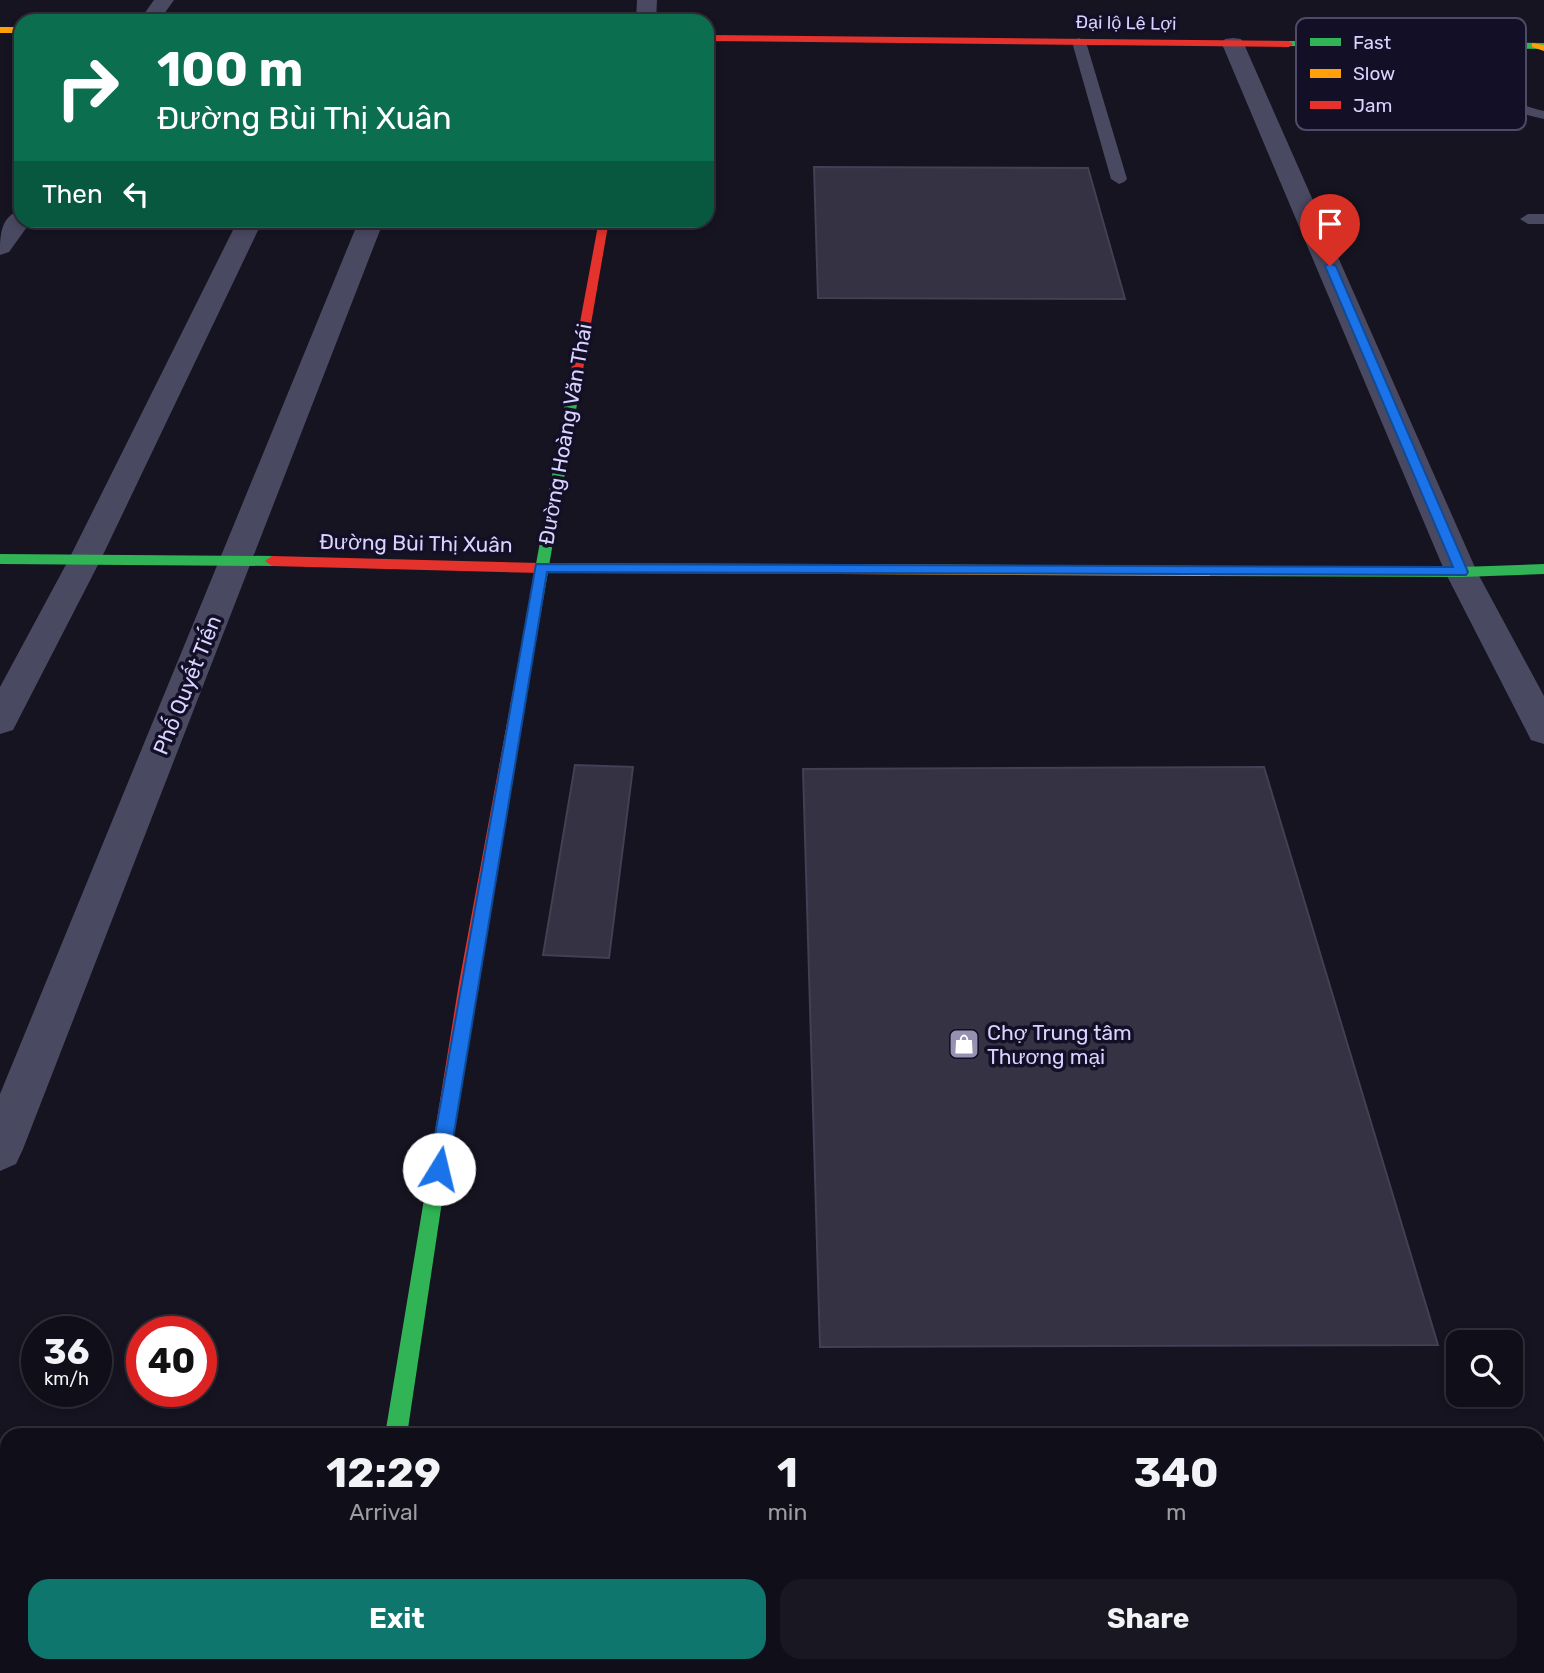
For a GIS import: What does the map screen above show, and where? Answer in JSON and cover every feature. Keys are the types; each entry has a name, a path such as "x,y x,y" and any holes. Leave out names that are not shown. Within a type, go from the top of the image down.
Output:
{"street":[{"name":"Đại lộ Lê Lợi","path":"714,38 1296,44"},
{"path":"1233,44 1461,572 1544,730"},
{"path":"1526,59 1544,65"},
{"path":"0,247 14,228"},
{"path":"0,720 85,559 247,228"},
{"name":"Phố Quyết Tiến","path":"0,1149 369,228"},
{"name":"Đường Hoàng Văn Thái","path":"397,1428 468,983 603,228"},
{"name":"Đường Bùi Thị Xuân","path":"0,559 238,560 541,568 1461,572 1544,569"}],"lane":[{"path":"1079,42 1119,179"},
{"path":"1526,112 1544,116"}],"building":[{"path":"814,167 1088,168 1125,299 818,298"},
{"path":"575,765 633,767 609,958 543,955"},
{"path":"1264,767 1438,1345 820,1347 803,769"}],"traffic: fast":[{"path":"1289,44 1296,44"},
{"path":"1526,46 1544,46"},
{"path":"526,658 574,387"},
{"path":"0,559 272,561"},
{"path":"1209,571 1461,572 1544,569"},
{"path":"397,1428 437,1175"}],"traffic: slow":[{"path":"0,30 14,30"},
{"path":"1535,45 1544,48"},
{"path":"839,569 1209,571"}],"traffic: jam":[{"path":"714,38 1289,44"},
{"path":"574,387 603,228"},
{"path":"272,561 541,568 839,569"},
{"path":"437,1175 526,658"}],"place":[{"name":"Chợ Trung tâm Thương mại","path":"964,1044"}],"route":[{"path":"439,1169 468,983 541,568 1461,572 1330,266"}]}
